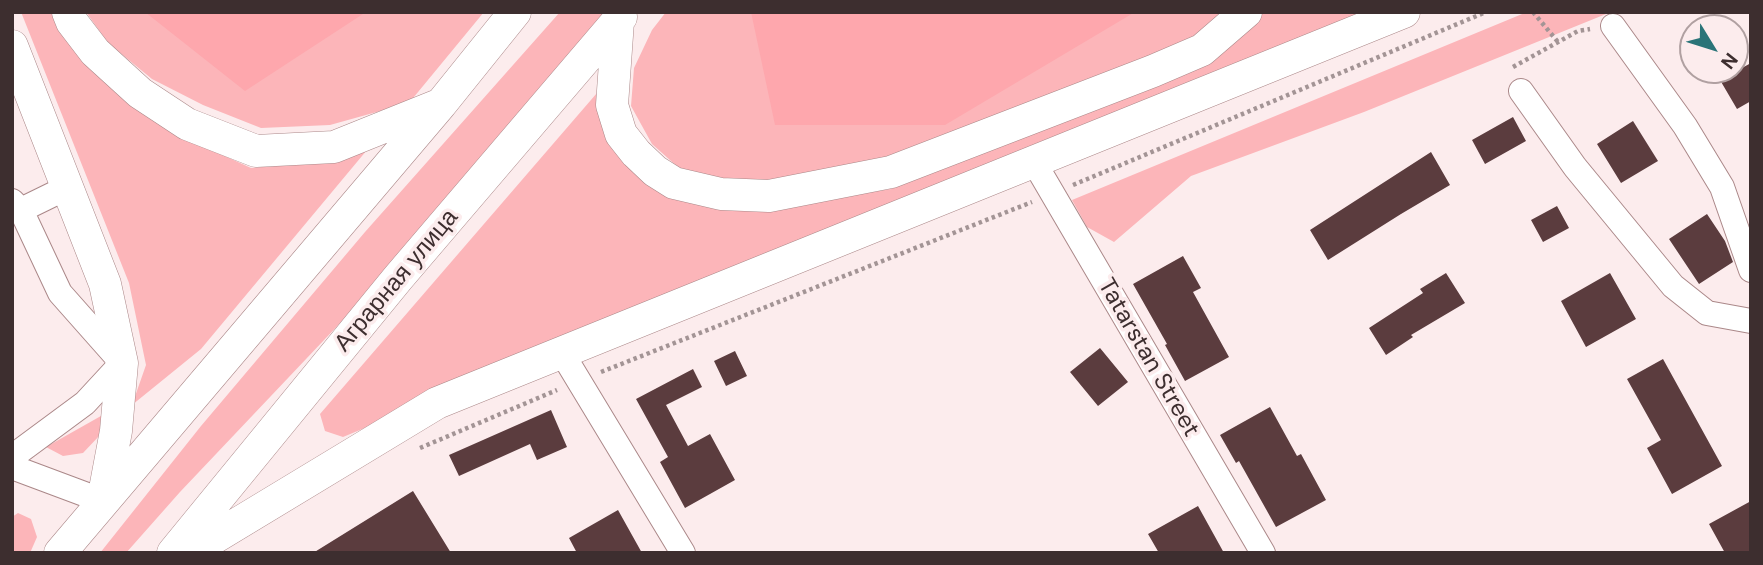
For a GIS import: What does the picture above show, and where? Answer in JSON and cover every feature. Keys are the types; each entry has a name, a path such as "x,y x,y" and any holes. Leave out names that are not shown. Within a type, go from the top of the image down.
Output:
{"main road":[{"path":"68,12 72,22 95,52 140,93 187,124 256,150 334,147 441,104"},
{"path":"60,553 516,12"},
{"path":"622,17 612,105 621,134 636,153 655,171 674,183 721,194 769,196 891,172 1202,50 1246,12"},
{"path":"190,553 436,403 1404,12"},
{"name":"Аграрная улица","path":"173,553 398,278 622,17"},
{"path":"12,46 105,284 122,363 116,431 103,501"}],"street":[{"path":"1613,26 1685,125 1722,187 1751,270"},
{"path":"1521,91 1575,167 1673,286 1707,313 1751,321"},
{"name":"Tatarstan Street","path":"1034,162 1263,553"},
{"path":"12,457 85,403 122,363 61,293 17,205 68,187"},
{"path":"562,353 683,553"},
{"path":"12,467 103,501"}],"path":[{"path":"416,449 579,381 1052,194 1486,12"},
{"path":"1533,12 1558,42"},
{"path":"1521,91 1510,68 1578,31 1613,26"}],"shaded area":[{"path":"21,12 57,12 181,136 251,168 331,161 372,144 201,349 132,405 146,365 129,283"},
{"path":"86,12 484,12 409,103 330,125 261,128 203,105 152,79 108,43"},
{"path":"145,12 366,12 245,91"},
{"path":"560,12 605,12 379,282 180,492 126,553 100,553 201,426 365,232"},
{"path":"666,12 1227,12 1199,36 886,164 759,184 717,180 680,169 652,144 631,106 634,68 652,30"},
{"path":"751,12 1135,12 945,125 775,125"},
{"path":"1262,12 1365,12 343,437 325,431 320,414 603,86 632,161 786,205 891,189 1220,54 1256,21"},
{"path":"1527,12 1611,12 1364,112 1191,176 1114,242 1087,227 1072,200"},
{"path":"108,412 101,434 83,453 63,456 46,447"},
{"path":"18,513 31,519 37,537 30,553 12,553 12,517"}],"building":[{"path":"1751,63 1751,101 1737,109 1722,84 1749,84"},
{"path":"1513,117 1526,141 1485,164 1472,140"},
{"path":"1633,121 1658,161 1621,183 1597,144"},
{"path":"1431,152 1450,185 1328,260 1310,230"},
{"path":"1557,206 1569,228 1543,242 1531,220"},
{"path":"1707,214 1725,241 1733,262 1699,284 1669,239"},
{"path":"1183,256 1201,288 1193,292 1229,357 1185,381 1133,284"},
{"path":"1446,273 1465,303 1411,335 1413,337 1386,355 1369,328 1423,293 1420,289"},
{"path":"1610,273 1636,319 1586,347 1561,301"},
{"path":"1100,348 1128,382 1098,406 1070,372"},
{"path":"735,351 747,376 726,386 714,361"},
{"path":"1663,359 1722,466 1672,494 1647,448 1661,440 1627,379"},
{"path":"693,369 702,387 666,405 688,446 710,434 735,480 685,508 660,462 668,457 636,399"},
{"path":"1270,407 1297,456 1301,454 1326,500 1276,527 1239,461 1236,463 1220,435"},
{"path":"551,410 567,447 537,460 530,444 459,476 449,455"},
{"path":"413,491 451,553 313,553"},
{"path":"1751,501 1751,553 1725,553 1709,524"},
{"path":"1198,506 1224,553 1159,553 1148,534"},
{"path":"618,510 642,553 577,553 569,538"}]}
